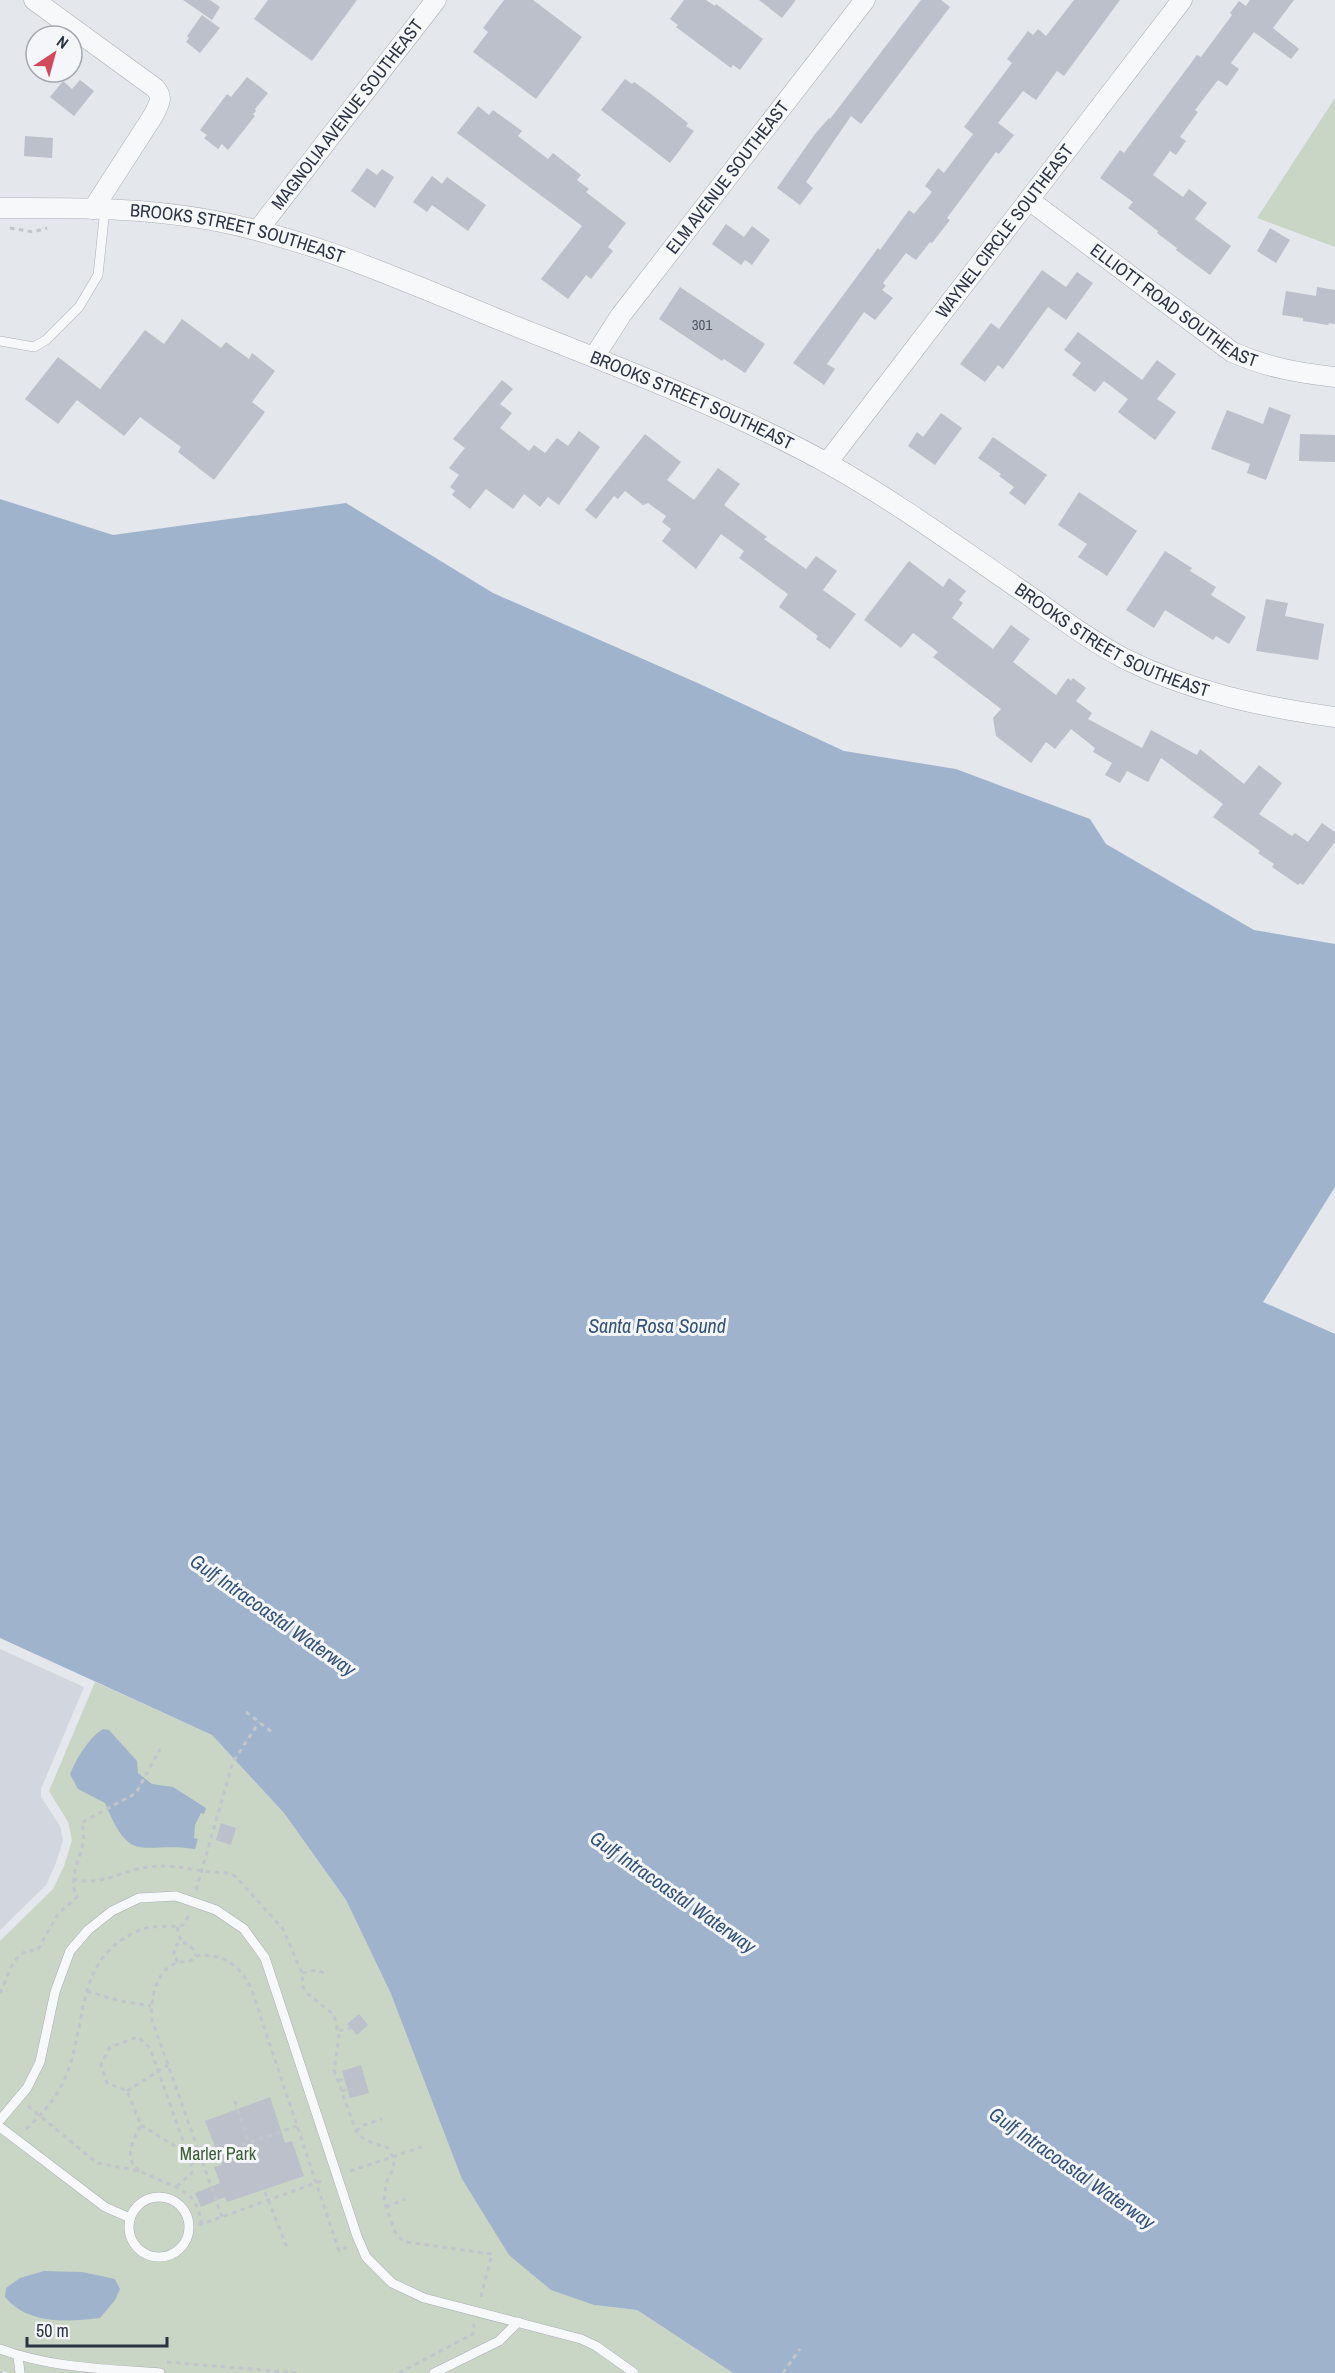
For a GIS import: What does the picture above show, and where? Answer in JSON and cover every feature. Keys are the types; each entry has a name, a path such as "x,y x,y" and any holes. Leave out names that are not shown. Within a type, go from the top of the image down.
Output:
{"street":[{"path":"33,0 155,88 160,94 161,101 99,209"},
{"name":"MAGNOLIA AVENUE SOUTHEAST","path":"258,230 436,0"},
{"name":"ELM AVENUE SOUTHEAST","path":"594,357 621,315 865,0"},
{"name":"WAYNEL CIRCLE SOUTHEAST","path":"827,463 1182,0"},
{"name":"ELLIOTT ROAD SOUTHEAST","path":"1029,200 1232,352 1256,363 1292,373 1335,377"},
{"name":"BROOKS STREET SOUTHEAST","path":"0,208 99,209 181,215 258,230 323,249 395,276 594,357 752,425 827,463 899,506 1080,632 1124,658 1202,691 1251,704 1335,717"}],"lane":[{"path":"0,341 34,347 46,340 79,308 98,275 99,209"},
{"path":"0,2120 27,2088 40,2062 55,1992 70,1951 88,1929 112,1911 139,1898 176,1896 216,1910 244,1929 265,1958 366,2257 392,2283 424,2298 581,2339 596,2346 634,2373"},
{"path":"0,2127 105,2206 130,2218"},
{"path":"154,2197 177,2202 183,2208 189,2223 187,2240 183,2247 169,2256 153,2256 138,2248 130,2234 130,2218 139,2204 154,2197"},
{"path":"434,2373 466,2359 499,2340 518,2322"},
{"path":"0,2349 18,2356 81,2367 160,2373"},
{"path":"18,2356 20,2373"}],"path":[{"path":"246,1712 272,1732"},
{"path":"15,2139 51,2104 70,2066 92,1975 110,1947 140,1930 164,1925 177,1926 186,1922 233,1762 259,1722"},
{"path":"0,1993 18,1955 31,1950 37,1951 58,1914 77,1897 72,1879 85,1834 81,1823 136,1793 160,1749"},
{"path":"72,1879 99,1881 126,1871 150,1867 179,1866 231,1873 283,1929 302,1973 303,1987 308,1994 334,2015 339,2031 334,2070 356,2131 367,2140 388,2148 393,2157 394,2167 384,2191 386,2207 395,2232 406,2242 492,2253 473,2322 475,2326 473,2334 399,2373"},
{"path":"177,1926 181,1942"},
{"path":"178,1962 174,1957 174,1947 181,1942 189,1944 195,1956"},
{"path":"222,2217 152,2020 151,2006 158,1982 178,1962 188,1961 195,1956 217,1957 229,1961 247,1979 339,2250 360,2242"},
{"path":"302,1973 317,1970 324,1973"},
{"path":"87,1991 120,2001 151,2006"},
{"path":"339,2031 351,2028"},
{"path":"176,2187 192,2174 191,2163 188,2154 159,2070 150,2048 138,2037 110,2047 101,2065 106,2083 127,2091 141,2125 188,2154"},
{"path":"127,2091 168,2064"},
{"path":"338,2081 345,2079"},
{"path":"342,2091 348,2089"},
{"path":"18,2098 97,2163 139,2171 176,2187 191,2197 198,2208 202,2224"},
{"path":"235,2101 252,2152"},
{"path":"356,2131 382,2119"},
{"path":"139,2171 133,2166 130,2146 141,2125"},
{"path":"191,2163 297,2126"},
{"path":"189,2223 202,2224 422,2147"},
{"path":"265,2192 288,2250"},
{"path":"386,2207 405,2199"},
{"path":"783,2373 800,2349"}],"shaded area":[{"path":"0,1649 84,1687 41,1789 41,1797 60,1826 63,1840 56,1863 46,1885 0,1930"}],"green space":[{"path":"1335,98 1335,247 1257,218"},
{"name":"Marler Park","path":"95,1682 212,1735 284,1813 346,1900 391,1994 594,2305 637,2310 733,2373 9,2373 0,2370 0,1941 53,1889 64,1866 72,1840 68,1822 49,1791"}],"water":[{"name":"Santa Rosa Sound","path":"0,499 113,535 346,503 493,593 702,685 844,751 956,769 1090,819 1106,844 1254,930 1335,944 1335,1187 1263,1302 1335,1334 1335,2373 733,2373 637,2310 594,2305 551,2290 509,2255 462,2179 391,1994 346,1900 284,1813 212,1735 0,1638"},
{"path":"103,1729 109,1730 137,1761 138,1773 152,1784 173,1787 206,1808 195,1825 194,1838 198,1839 195,1849 150,1848 131,1844 122,1836 105,1803 78,1789 70,1774 92,1738"},
{"path":"44,2271 82,2272 115,2279 120,2289 115,2300 100,2318 75,2320 49,2320 37,2317 25,2313 5,2297 6,2288 20,2278"}],"building":[{"path":"183,0 210,0 220,7 212,20"},
{"path":"268,0 357,0 312,61 254,19"},
{"path":"504,0 533,0 582,37 536,99 473,52 488,32 483,28"},
{"path":"684,0 706,0 715,6 716,4 763,39 740,70 733,65 731,68 676,27 678,25 670,19"},
{"path":"759,0 796,0 782,18"},
{"path":"921,0 941,0 950,7 861,124 851,116 806,182 813,188 800,205 777,188 815,134 830,119"},
{"path":"1074,0 1120,0 1064,76 1057,71 1036,100 1023,91 998,123 1014,135 999,154 996,152 947,218 950,220 932,243 930,242 916,260 906,253 883,283 886,286 882,290 893,298 875,320 864,312 827,364 835,369 824,385 793,363 878,248 880,250 909,210 914,214 932,192 925,186 938,168 944,173 973,134 964,127 1012,63 1007,59 1028,31 1033,35 1038,29 1046,36"},
{"path":"1250,0 1294,0 1273,28 1299,49 1291,59 1254,32 1231,63 1239,69 1227,86 1218,80 1195,110 1198,112 1180,137 1186,141 1176,155 1170,151 1153,175 1183,197 1189,189 1207,203 1195,219 1231,246 1210,275 1176,250 1177,248 1157,233 1158,231 1128,208 1133,202 1100,178 1120,150 1124,153 1197,55 1201,57 1232,15 1230,13 1239,1 1246,6"},
{"path":"202,15 220,28 200,53 186,42 189,38 187,36"},
{"path":"247,77 268,93 255,109 253,114 255,116 228,150 222,144 218,149 204,138 207,135 200,130 227,94 231,97"},
{"path":"625,79 632,84 634,82 651,94 688,123 686,126 694,131 670,163 601,110"},
{"path":"84,83 94,91 74,116 50,97 61,84 66,84 72,89 76,84"},
{"path":"478,106 489,115 493,110 522,131 518,136 548,159 553,153 581,175 577,180 589,189 586,192 626,223 608,247 613,251 591,279 586,275 568,299 541,279 582,226 457,133"},
{"path":"25,136 53,138 52,158 24,156"},
{"path":"367,168 377,175 382,169 394,177 375,208 351,191"},
{"path":"432,176 442,184 447,177 486,205 468,231 432,205 427,212 413,202"},
{"path":"726,224 744,237 752,226 770,240 752,265 745,260 741,265 712,244"},
{"path":"1270,228 1290,240 1276,263 1257,251"},
{"path":"1042,270 1066,287 1077,272 1093,283 1066,320 1048,307 1003,369 998,365 985,382 960,364 991,323 999,329"},
{"path":"680,287 765,344 745,373 724,359 722,361 659,319"},
{"path":"1317,287 1335,290 1335,324 1303,321 1303,318 1282,315 1286,291 1316,296"},
{"path":"182,319 221,348 226,342 249,359 252,353 275,371 252,402 265,412 214,480 178,452 181,447 140,417 124,436 77,400 58,424 25,399 58,357 100,389 145,330 164,344"},
{"path":"1078,332 1142,380 1157,360 1176,374 1157,399 1176,412 1155,440 1118,412 1128,399 1104,381 1095,392 1072,375 1081,363 1064,350"},
{"path":"502,380 513,389 500,404 512,413 500,428 529,451 534,445 545,453 557,438 568,446 579,431 600,447 559,505 548,497 540,507 524,494 513,509 486,489 470,509 452,495 455,491 450,487 459,475 449,468 465,448 453,439"},
{"path":"1269,407 1291,415 1266,480 1247,473 1250,464 1211,449 1227,410 1263,424"},
{"path":"941,413 962,428 935,465 908,446 917,432 923,437"},
{"path":"645,434 681,462 667,480 694,500 718,468 740,484 724,505 767,537 764,539 806,569 816,556 837,571 823,590 856,614 830,649 816,639 818,636 779,607 788,594 739,558 744,551 721,534 696,569 662,541 671,529 662,522 666,516 648,503 643,505 625,491 618,499 614,496 596,519 585,510"},
{"path":"1300,434 1335,435 1335,462 1299,461"},
{"path":"993,437 1047,475 1025,505 1009,493 1014,487 999,476 1001,474 978,458"},
{"path":"1079,492 1137,531 1107,576 1078,557 1087,544 1058,525"},
{"path":"1165,551 1192,568 1190,571 1216,587 1211,595 1246,617 1229,644 1216,636 1213,640 1165,610 1154,628 1126,610"},
{"path":"909,561 943,587 949,578 966,591 959,600 963,603 952,618 993,649 1011,625 1030,639 1013,662 1056,695 1068,678 1071,681 1073,678 1086,688 1076,701 1092,713 1088,719 1142,748 1151,730 1197,755 1200,749 1244,784 1259,765 1282,783 1259,814 1292,836 1295,833 1308,842 1322,823 1335,832 1335,842 1303,885 1300,883 1298,885 1272,867 1274,864 1258,853 1260,851 1213,817 1223,804 1161,758 1148,782 1127,771 1120,783 1105,775 1112,763 1093,752 1095,748 1071,729 1055,749 1046,742 1031,763 996,736 993,718 1001,709 933,657 938,652 913,633 901,648 864,620"},
{"path":"1266,599 1288,603 1285,616 1324,624 1318,660 1256,651"},
{"path":"221,1823 236,1828 231,1845 216,1840"},
{"path":"359,2014 368,2025 357,2035 347,2024"},
{"path":"361,2065 369,2093 350,2098 342,2071"},
{"path":"270,2097 285,2143 292,2141 304,2176 227,2202 225,2197 201,2207 195,2193 220,2183 214,2167 222,2165 205,2121"}],"water label":[{"name":"Gulf Intracoastal Waterway","path":"273,1615"},
{"name":"Gulf Intracoastal Waterway","path":"673,1892"},
{"name":"Gulf Intracoastal Waterway","path":"1072,2168"}]}
